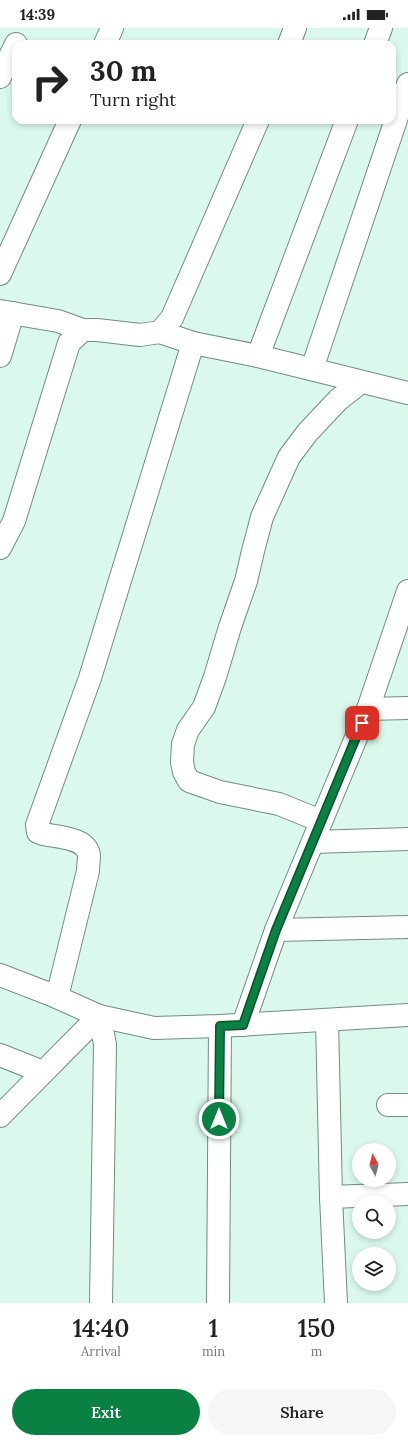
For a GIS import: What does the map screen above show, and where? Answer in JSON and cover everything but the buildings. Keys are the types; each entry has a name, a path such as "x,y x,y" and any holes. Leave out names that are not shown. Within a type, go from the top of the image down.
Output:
{"street":[{"path":"18,40 24,28"},
{"path":"107,40 112,28"},
{"path":"290,40 295,28"},
{"path":"376,40 381,28"},
{"path":"0,77 12,52"},
{"path":"396,120 408,84"},
{"path":"0,274 68,124"},
{"path":"160,332 172,318 256,124"},
{"path":"258,356 345,124"},
{"path":"312,369 395,124"},
{"path":"0,356 6,312 58,321 83,330 140,335 160,332 193,343 258,356 408,392"},
{"path":"0,548 14,521 69,343 83,330"},
{"path":"57,997 88,871 89,856 86,847 77,841 43,834 38,832 37,826 90,678 193,343"},
{"path":"321,821 279,804 220,792 189,781 184,772 182,762 183,744 188,730 204,706 215,677 230,627 246,582 262,517 289,457 307,433 338,400 362,382"},
{"path":"243,1025 276,930 368,709 406,604"},
{"path":"368,709 408,708"},
{"path":"313,842 408,839"},
{"path":"276,930 408,927"},
{"path":"0,975 57,997 99,1016 154,1028 243,1025 408,1015"},
{"path":"0,1116 99,1016"},
{"path":"99,1016 105,1044 101,1303"},
{"path":"327,1020 331,1197 336,1303"},
{"path":"218,1303 220,1026"},
{"path":"0,1055 43,1072"},
{"path":"331,1197 408,1194"}],"route":[{"path":"219,1119 220,1026 243,1025 276,930 362,723"}]}
